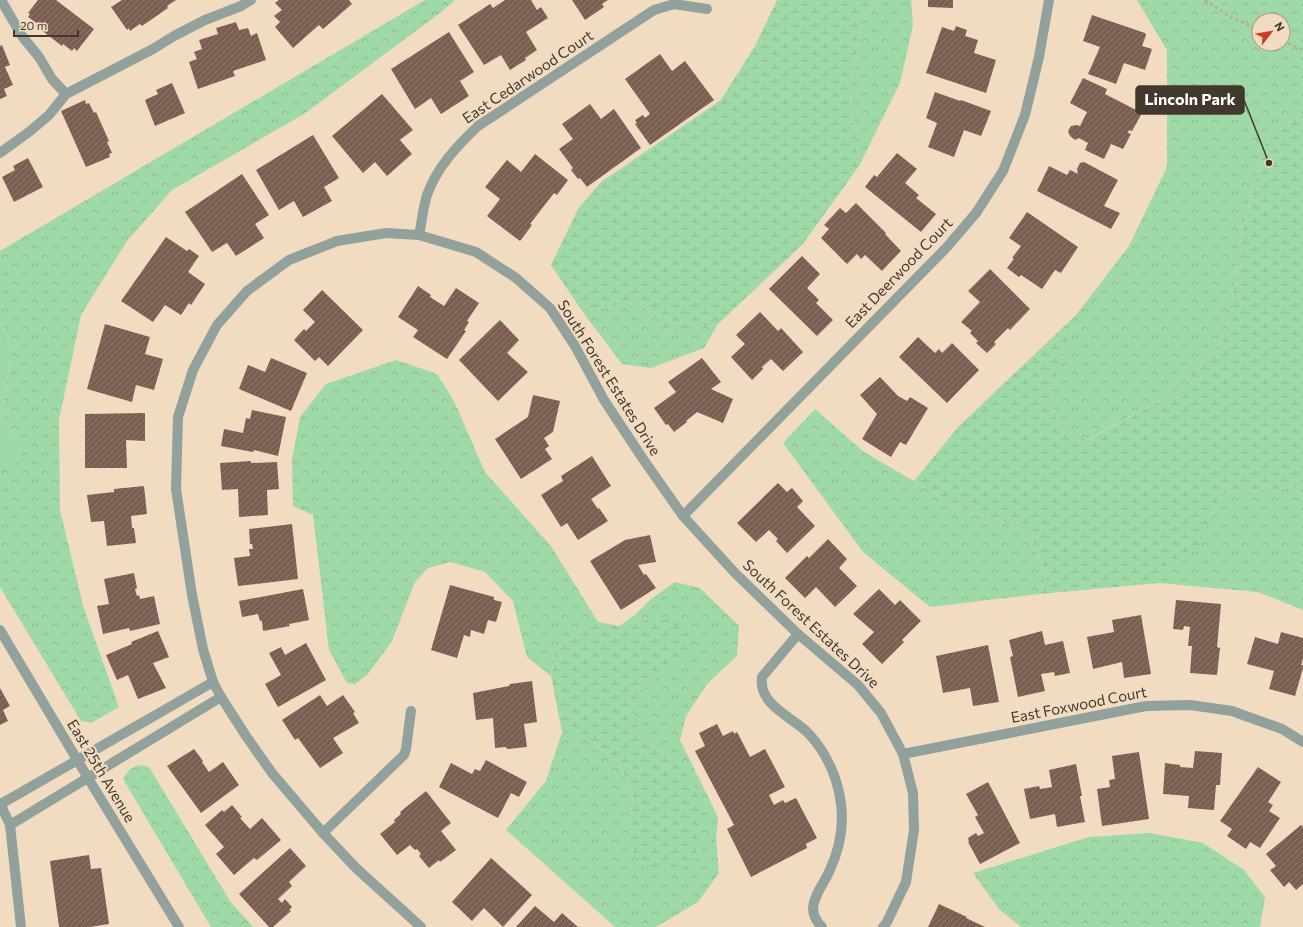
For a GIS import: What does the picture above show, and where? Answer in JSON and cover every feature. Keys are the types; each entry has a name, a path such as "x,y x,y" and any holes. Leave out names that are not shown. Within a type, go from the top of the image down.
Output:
{"street":[{"path":"1,0 22,36 39,57 52,79 66,94"},
{"path":"0,153 49,115 66,94 205,20 241,6 251,0"},
{"name":"East Deerwood Court","path":"682,516 947,247 976,213 1003,171 1025,115 1039,57 1049,0"},
{"name":"East Cedarwood Court","path":"419,235 427,196 438,171 460,143 478,126 654,10 674,4 706,9"},
{"name":"South Forest Estates Drive","path":"421,927 356,868 323,833 272,773 221,698 203,649 192,595 176,489 178,417 193,370 217,325 247,291 289,260 337,240 386,233 419,235 476,252 516,278 550,308 574,346 604,400 682,516 735,573 798,634 858,685 880,713 903,754 913,793 914,830 906,882 887,922 883,927"},
{"name":"East 25th Avenue","path":"0,630 77,761 179,927"},
{"path":"798,634 762,677 762,683 766,696 772,704 810,734 821,750 829,763 841,803 841,838 830,871 818,892 813,907 814,914 822,927"},
{"path":"21,927 10,825 0,804 214,682"},
{"path":"10,825 221,698"},
{"name":"East Foxwood Court","path":"903,754 1146,706 1190,704 1232,710 1282,728 1303,742"},
{"path":"323,833 404,754 411,711"}],"path":[{"path":"1205,0 1232,18 1251,26"},
{"path":"1291,45 1303,50"}],"green space":[{"path":"425,0 455,0 440,13 304,114 172,190 127,241 81,315 59,420 60,510 84,609 119,707 91,723 81,721 0,587 0,461 14,468 20,451 1,411 12,353 3,324 0,322 0,251"},
{"path":"777,0 884,0 862,17 850,90 859,166 802,245 718,324 670,332 638,302 582,311 551,265 578,209 601,182 721,100 755,46"},
{"path":"884,0 911,0 913,25 900,83 859,166 850,90 862,17"},
{"path":"1137,0 1303,0 1303,114 1299,114 1266,142 1242,231 1227,336 1177,392 1086,440 1060,428 1050,402 1076,315 1129,246 1167,167 1167,50"},
{"path":"1299,114 1303,114 1303,487 1224,493 1211,517 1198,548 1159,569 1159,583 1040,594 1047,575 1031,539 1013,525 960,508 914,481 959,426 1076,315 1050,402 1060,428 1087,440 1177,392 1227,336 1242,231 1266,142"},
{"path":"638,302 670,332 718,324 704,348 651,368 622,364 582,311"},
{"path":"0,322 3,324 12,353 1,411 20,451 14,469 0,461"},
{"path":"396,360 437,374 454,401 485,472 551,546 598,622 575,633 555,652 551,676 527,657 513,601 485,572 450,562 428,568 415,582 392,641 368,674 355,684 347,683 329,650 313,515 293,506 292,460 300,417 326,384"},
{"path":"815,409 864,452 960,508 1013,525 1031,539 1047,575 1040,594 930,607 863,552 783,443"},
{"path":"1303,487 1303,610 1258,592 1159,583 1159,569 1177,558 1211,517 1224,493"},
{"path":"675,582 700,588 739,626 737,656 707,684 686,716 680,740 718,817 716,838 719,873 698,902 656,927 615,927 506,830 546,781 562,732 596,744 619,763 633,795 630,825 673,760 652,746 634,721 634,700 658,675 680,665 651,619 619,626 635,615 651,599"},
{"path":"651,619 669,620 685,632 692,641 689,653 680,665 658,675 634,700 634,721 652,746 673,760 690,778 699,799 703,833 695,858 663,872 645,868 633,853 630,825 633,795 619,763 596,744 562,732 551,676 555,652 575,633 598,622 619,626"},
{"path":"138,765 149,767 230,901 253,927 211,927 123,779 129,770"},
{"path":"1150,833 1203,843 1244,870 1265,897 1260,927 1021,927 999,909 973,873 1089,837"}],"building":[{"path":"38,0 56,0 94,29 77,51 74,48 72,51 63,44 62,46 36,26 38,24 28,17 30,14 28,13"},
{"path":"122,0 176,0 167,6 168,8 142,26 140,24 130,31 129,28 127,30 111,7"},
{"path":"279,0 349,0 352,4 323,29 319,25 293,48 275,27 280,22 274,16 282,10 275,3"},
{"path":"505,0 531,0 537,10 541,7 548,18 526,32 537,50 525,58 526,60 510,70 501,55 484,65 458,25 490,4 493,8"},
{"path":"572,0 608,0 602,4 604,7 585,20"},
{"path":"928,0 953,0 953,8 928,7"},
{"path":"1092,15 1145,33 1146,35 1142,46 1152,49 1145,70 1124,63 1116,84 1088,74 1100,47 1083,41"},
{"path":"236,22 239,30 248,28 251,36 257,33 266,60 233,71 235,76 198,89 189,62 197,59 194,52 202,49 199,40 218,34 216,28"},
{"path":"956,26 967,30 965,36 978,40 974,53 996,60 986,93 926,73 942,27 954,31"},
{"path":"449,32 474,72 460,81 469,96 441,114 431,98 415,109 391,69"},
{"path":"2,45 10,65 5,67 13,85 4,89 7,96 0,99 0,46"},
{"path":"660,54 672,71 685,61 714,100 650,145 635,124 637,123 635,120 643,115 645,118 650,114 625,79"},
{"path":"1083,78 1107,89 1105,94 1142,113 1132,131 1129,130 1128,133 1131,134 1123,149 1111,144 1104,159 1085,150 1088,143 1079,138 1075,140 1070,136 1068,131 1071,126 1080,126 1087,112 1070,103"},
{"path":"172,83 185,113 155,126 145,100 158,94 156,90"},
{"path":"935,92 991,111 981,136 964,130 954,157 928,147 937,123 926,118"},
{"path":"382,94 413,130 400,140 412,154 387,176 375,162 363,173 332,136"},
{"path":"85,100 86,104 89,103 94,113 96,112 109,141 107,142 112,153 109,154 110,157 86,167 61,111"},
{"path":"590,104 601,119 614,109 641,148 587,187 571,170 573,168 559,149 573,139 562,124"},
{"path":"313,135 339,178 324,187 332,201 303,217 294,201 279,210 256,170"},
{"path":"897,153 917,169 905,183 919,195 916,198 936,214 921,232 865,187 874,175 877,177"},
{"path":"535,154 568,180 557,195 554,193 530,224 532,225 520,241 487,216 500,199 485,187 507,160 521,172"},
{"path":"28,158 43,187 14,202 2,177 15,170 13,166"},
{"path":"1084,162 1118,180 1104,206 1120,213 1111,229 1037,191 1049,166 1067,175 1070,170 1078,174 1077,169 1080,163"},
{"path":"242,174 269,215 255,224 264,238 236,256 227,243 212,252 185,212"},
{"path":"856,203 886,233 885,234 901,251 882,271 865,255 861,259 857,254 847,264 821,238 829,229 824,225 840,208 846,213"},
{"path":"1027,212 1078,247 1061,273 1055,270 1042,289 1021,275 1019,277 1007,268 1021,246 1009,238"},
{"path":"166,237 187,251 189,249 199,256 188,272 205,284 191,305 189,303 181,315 165,305 153,322 121,301"},
{"path":"802,256 820,274 807,288 819,300 816,303 833,320 817,336 769,289"},
{"path":"990,269 1030,309 1010,330 1008,328 994,342 996,344 987,353 976,343 978,341 970,333 972,331 961,322 980,302 968,291"},
{"path":"418,286 431,295 430,297 444,306 456,288 479,303 467,321 469,322 464,330 466,331 447,359 413,337 418,330 398,317"},
{"path":"322,290 363,330 328,366 319,357 315,361 294,340 304,329 306,331 315,322 303,310"},
{"path":"760,312 778,331 781,328 803,352 783,371 771,359 762,367 763,369 752,380 731,357 745,344 736,335"},
{"path":"500,320 519,340 507,353 528,372 498,401 459,360"},
{"path":"105,324 150,337 145,354 163,359 154,390 136,385 132,402 87,389"},
{"path":"918,337 935,353 939,349 942,353 952,343 979,370 947,403 899,357"},
{"path":"271,358 307,373 291,411 239,389 248,365 265,372"},
{"path":"702,358 721,382 711,389 733,399 723,423 697,412 674,432 668,424 666,425 654,408 676,392 668,382"},
{"path":"880,377 898,396 907,401 910,397 928,408 906,445 900,442 891,457 862,439 877,414 860,395"},
{"path":"533,395 560,401 553,432 544,438 549,446 545,449 552,459 521,479 495,439 528,417"},
{"path":"252,410 286,417 278,456 254,450 253,452 221,446 224,429 243,433 246,418 250,419"},
{"path":"145,413 145,441 126,440 127,468 85,468 85,414"},
{"path":"592,456 611,486 591,499 608,521 578,540 567,523 561,527 541,495 563,481 561,476"},
{"path":"251,461 251,463 277,462 279,489 267,490 268,515 239,517 238,489 222,490 220,463"},
{"path":"778,483 787,492 792,488 803,501 797,507 815,526 787,553 776,541 778,539 769,530 756,542 737,523"},
{"path":"144,486 147,514 131,516 132,528 134,528 136,543 107,546 104,521 91,522 87,495 114,492 114,489"},
{"path":"292,524 298,579 238,586 234,558 250,556 249,549 253,549 252,544 250,544 249,529"},
{"path":"650,535 656,562 638,565 644,575 646,574 656,588 621,610 590,561 625,540"},
{"path":"828,539 847,559 839,568 857,586 835,607 816,587 805,598 785,578 807,556 809,558"},
{"path":"134,573 137,596 139,595 140,599 154,596 160,624 130,631 129,628 103,634 97,606 109,604 104,579"},
{"path":"450,585 494,597 494,600 502,602 496,622 488,620 484,634 471,630 470,637 464,635 457,658 431,650"},
{"path":"303,589 309,620 289,624 290,626 263,631 262,621 260,621 258,614 242,617 239,601"},
{"path":"879,589 895,605 900,600 921,621 902,640 904,642 882,664 862,644 874,632 853,614"},
{"path":"1176,600 1221,604 1217,647 1220,648 1217,675 1190,673 1192,646 1188,646 1190,627 1184,626 1183,630 1173,629"},
{"path":"1141,615 1151,674 1124,678 1122,662 1093,669 1087,637 1114,632 1112,620"},
{"path":"158,631 169,657 153,663 166,688 138,699 128,675 117,680 106,655 132,644 131,642"},
{"path":"1042,631 1045,645 1063,641 1070,673 1055,676 1054,672 1041,674 1045,691 1018,697 1010,657 1013,656 1009,640"},
{"path":"1281,632 1303,638 1303,659 1301,665 1303,665 1303,668 1295,696 1269,689 1274,671 1247,664 1255,637 1278,644"},
{"path":"306,643 326,680 278,707 265,684 281,675 269,653 281,647 285,655"},
{"path":"988,645 999,702 973,706 970,688 943,693 936,656"},
{"path":"532,681 537,722 524,724 527,747 507,749 506,747 495,748 493,718 476,720 473,693 509,686 510,684"},
{"path":"0,688 10,706 3,710 8,721 0,725"},
{"path":"320,695 327,706 343,695 355,712 353,713 359,723 333,738 343,753 320,768 298,738 295,740 282,720"},
{"path":"717,724 723,736 733,731 734,734 737,732 750,757 765,749 785,787 769,795 774,805 783,800 785,803 796,798 817,838 806,844 807,848 751,877 727,829 734,825 695,751 705,746 699,733"},
{"path":"194,749 209,772 223,762 239,785 201,813 167,766"},
{"path":"1195,751 1222,753 1220,785 1216,785 1214,810 1188,808 1189,796 1163,794 1165,763 1180,765 1180,767 1193,768"},
{"path":"1139,752 1149,819 1102,826 1097,789 1110,787 1109,780 1115,779 1112,756"},
{"path":"486,760 527,782 519,797 511,793 498,818 439,787 451,763 472,774 475,769 480,771"},
{"path":"1076,764 1085,822 1057,827 1055,814 1030,819 1024,789 1039,786 1040,789 1052,787 1049,770"},
{"path":"1258,767 1281,782 1268,802 1273,805 1269,811 1280,818 1260,848 1250,842 1246,849 1227,836 1232,829 1220,821"},
{"path":"988,782 1020,843 980,864 968,842 968,838 976,833 978,836 984,833 975,817 978,815 966,794"},
{"path":"426,791 451,823 441,831 456,850 429,868 419,856 421,854 417,849 415,850 410,845 397,855 380,834 395,822 394,820 401,814 400,812"},
{"path":"232,805 242,817 240,818 250,829 262,818 281,840 257,860 254,858 234,875 216,854 224,847 205,825 222,810 224,812"},
{"path":"1301,825 1303,827 1303,884 1296,890 1289,882 1284,887 1270,870 1276,866 1266,854"},
{"path":"290,848 306,866 289,882 292,886 278,899 282,903 285,899 292,907 289,910 291,911 273,927 269,927 239,894"},
{"path":"89,855 91,869 101,868 109,924 90,927 59,927 50,861"},
{"path":"491,858 532,895 503,927 484,908 472,921 452,902"},
{"path":"939,904 967,917 966,918 985,927 928,927"},
{"path":"535,906 554,922 562,913 578,927 516,927"}],"place":[{"name":"Lincoln Park","path":"1269,163"}]}
